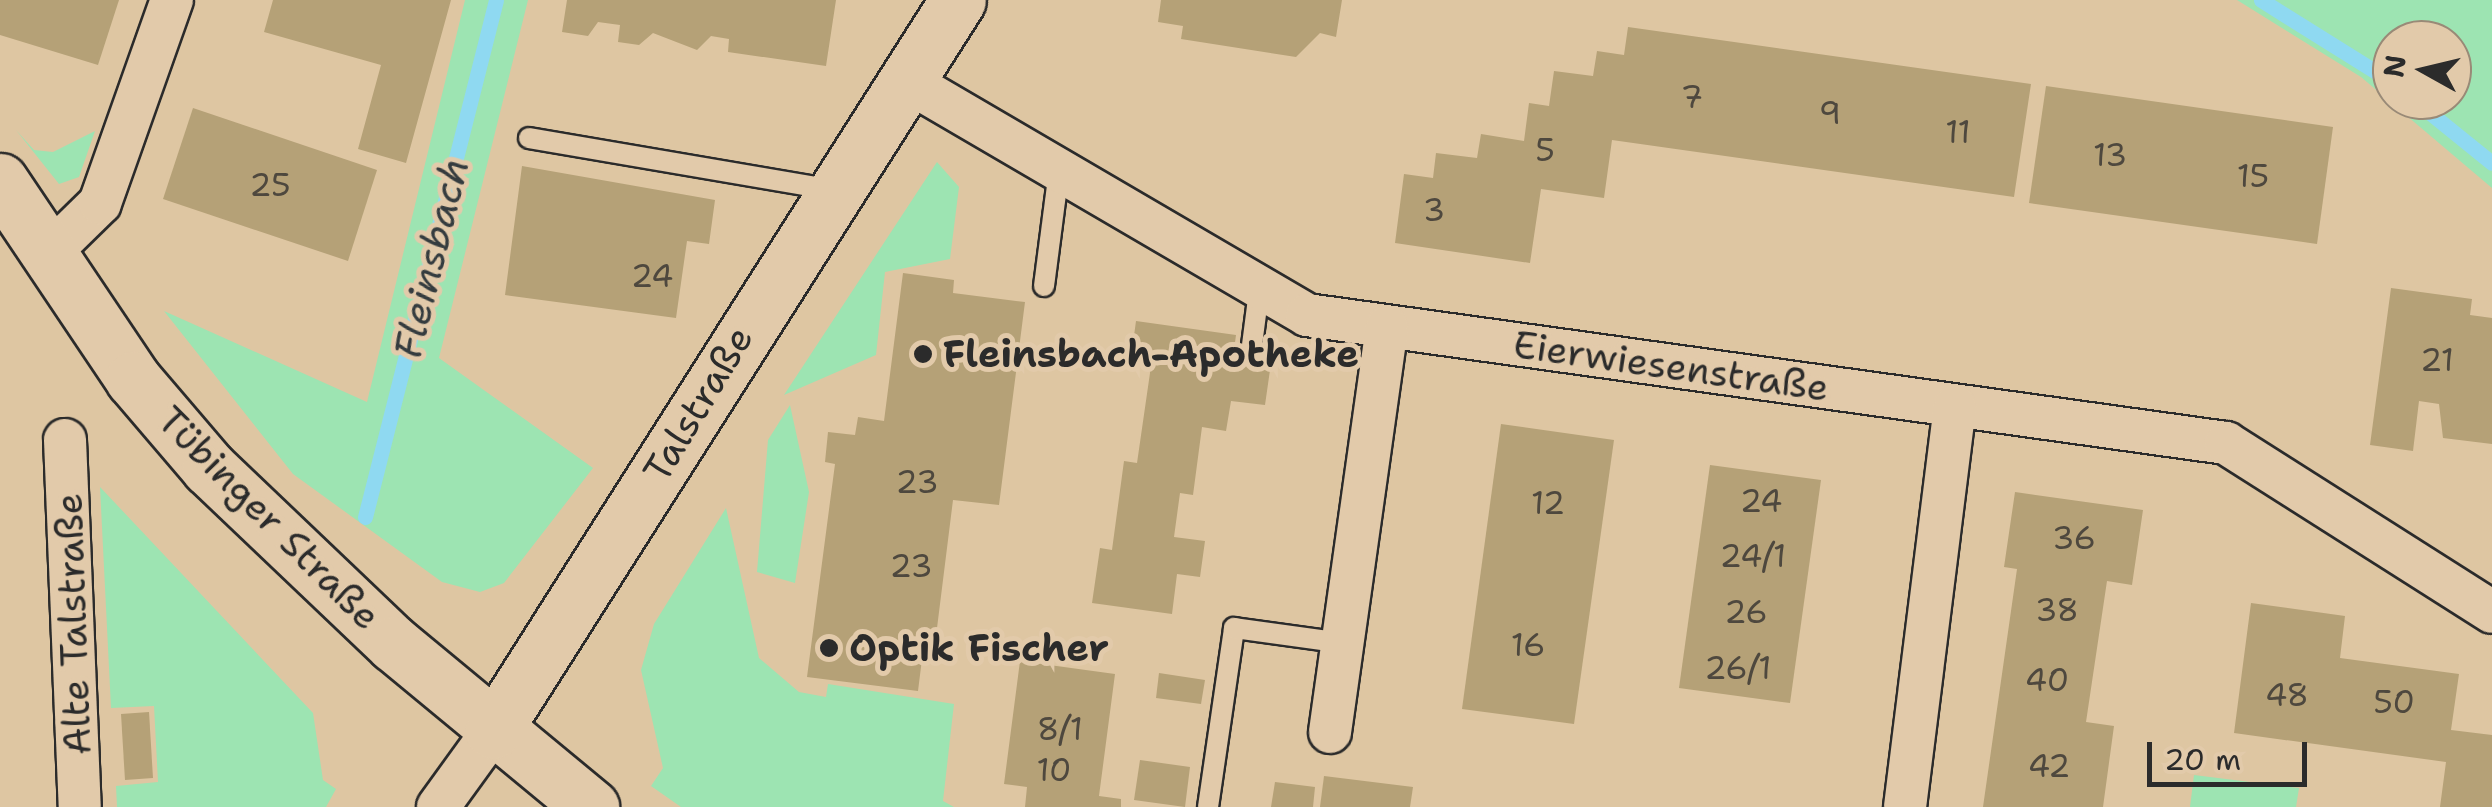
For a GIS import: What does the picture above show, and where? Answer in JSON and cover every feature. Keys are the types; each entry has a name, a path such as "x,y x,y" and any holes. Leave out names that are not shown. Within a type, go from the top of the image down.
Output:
{"main road":[{"name":"Talstraße","path":"493,731 833,190 958,0"},
{"name":"Tübinger Straße","path":"0,181 133,379 209,468 493,731 590,807"}],"street":[{"path":"48,253 100,204 172,0"},
{"name":"Eierwiesenstraße","path":"905,80 1260,291 1307,315 2226,443 2492,612"},
{"path":"1330,732 1386,326"},
{"path":"1905,807 1955,406"},
{"name":"Alte Talstraße","path":"66,440 80,807"},
{"name":"Talstraße","path":"438,807 493,731"}],"lane":[{"path":"530,138 833,190"},
{"path":"1044,286 1059,170"},
{"path":"1252,344 1260,291"},
{"path":"1208,807 1234,628 1343,643"}],"green space":[{"path":"465,0 528,0 439,358 593,468 504,583 480,592 442,582 293,474 164,311 367,402"},
{"path":"2237,0 2492,0 2492,188 2412,120 2472,120 2472,20 2372,20 2372,86"},
{"path":"16,130 34,150 53,152 95,131 79,177 59,184"},
{"path":"937,162 959,187 950,259 885,272 876,355 784,395"},
{"path":"790,405 809,492 795,583 757,572 768,440"},
{"path":"100,487 313,713 323,780 336,789 326,807 117,807 116,786 158,782 154,706 111,708"},
{"path":"726,508 759,658 799,692 826,697 828,684 954,704 943,801 954,807 681,807 651,786 663,768 641,670 654,624"},
{"path":"2194,775 2299,788 2296,807 2190,807"}],"building":[{"path":"0,0 119,0 98,65 0,35"},
{"path":"273,0 451,0 406,163 358,149 381,65 264,32"},
{"path":"567,0 836,0 826,66 728,52 729,39 711,36 697,50 653,33 639,45 618,42 620,25 598,22 588,36 562,32"},
{"path":"1161,0 1342,0 1336,37 1320,33 1296,57 1181,39 1183,26 1158,22"},
{"path":"1628,27 2031,84 2014,197 1612,140 1604,198 1541,189 1530,263 1395,243 1404,174 1433,178 1436,153 1477,158 1481,134 1524,141 1529,103 1549,106 1554,71 1593,76 1597,51 1624,55"},
{"path":"2046,86 2333,127 2317,244 2029,203"},
{"path":"193,108 377,170 348,261 163,199"},
{"path":"522,166 715,200 709,244 687,241 676,318 505,295"},
{"path":"903,273 954,280 953,293 1025,302 999,505 953,500 934,652 923,651 918,691 807,677 835,464 825,462 828,432 855,435 858,417 884,421"},
{"path":"2391,288 2472,299 2470,315 2492,318 2492,444 2443,438 2439,404 2419,401 2413,451 2370,445"},
{"path":"1136,321 1236,335 1234,350 1272,356 1265,405 1231,401 1226,431 1202,427 1193,495 1180,493 1174,537 1205,541 1200,577 1177,574 1172,614 1092,603 1100,548 1112,550 1124,461 1137,463 1150,373 1148,345 1133,343"},
{"path":"1501,424 1614,440 1574,724 1462,709"},
{"path":"1710,465 1821,480 1790,703 1679,688"},
{"path":"2015,492 2143,510 2132,585 2107,581 2086,722 2114,726 2103,807 1983,807 2017,569 2004,567"},
{"path":"2251,603 2345,616 2340,658 2459,674 2451,730 2492,735 2492,807 2440,807 2446,762 2234,733"},
{"path":"1020,661 1115,674 1099,796 1121,799 1121,807 1025,807 1027,787 1004,784"},
{"path":"1159,673 1205,680 1201,704 1156,698"},
{"path":"149,712 153,778 125,780 121,714"},
{"path":"1140,760 1190,767 1185,807 1134,800"},
{"path":"1324,776 1413,787 1410,807 1320,807"},
{"path":"1275,782 1315,787 1313,807 1271,807"}],"waterway":[{"name":"Fleinsbach","path":"365,517 496,0"},
{"path":"2261,0 2372,69"},
{"path":"2439,120 2492,163"}],"place":[{"name":"Fleinsbach-Apotheke","path":"923,354"},
{"name":"Optik Fischer","path":"829,648"}]}
